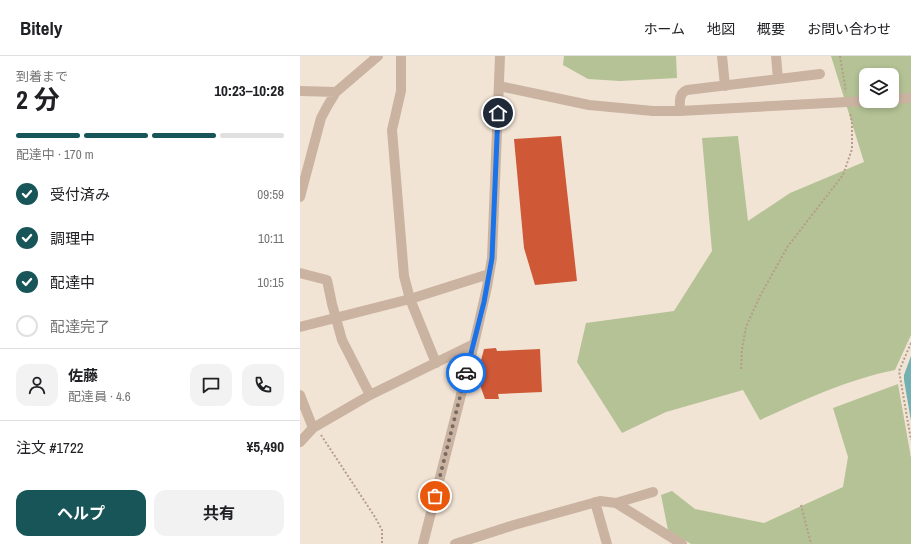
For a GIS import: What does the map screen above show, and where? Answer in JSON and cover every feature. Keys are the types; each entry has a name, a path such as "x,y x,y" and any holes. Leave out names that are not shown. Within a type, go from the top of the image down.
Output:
{"street":[{"path":"300,197 321,118 336,92 378,56"},
{"path":"401,56 401,91 392,130 392,143 404,276 410,299 436,363"},
{"path":"423,544 474,344 492,258 500,56"},
{"path":"722,56 725,86"},
{"path":"776,56 778,79"},
{"path":"680,111 680,96 687,90 820,74"},
{"path":"499,86 589,105 653,110 680,111 859,101"},
{"path":"300,91 336,92"},
{"path":"899,99 911,98"},
{"path":"300,273 327,280 342,340 370,395"},
{"path":"300,327 410,299 489,274"},
{"path":"300,442 313,428 370,395 474,344"},
{"path":"300,394 313,428"},
{"path":"616,504 653,492"},
{"path":"455,544 595,502 607,501 616,504 682,544"},
{"path":"595,502 606,544"}],"path":[{"path":"741,369 742,350 746,327 760,296 788,246 843,175 852,149 852,124 840,56"},
{"path":"911,343 899,371 911,440"},
{"path":"313,428 320,432 375,517 382,530 382,544"},
{"path":"801,505 811,544"}],"green space":[{"path":"564,56 676,56 677,78 620,81 588,79 563,65"},
{"path":"831,56 911,56 911,335 895,370 843,385 760,420 743,390 666,412 622,433 577,362 586,323 674,311 712,251 702,138 738,136 748,221 790,193 864,162"},
{"path":"898,384 911,458 911,544 691,544 668,530 661,495 672,491 695,509 764,523 843,487 848,457 833,408"}],"water":[{"path":"911,356 911,421 904,375"}],"building":[{"path":"561,136 577,281 535,285 524,248 514,139"},
{"path":"496,348 497,351 540,349 542,392 498,394 499,399 485,399 480,385 479,368 484,349"}],"way so far":[{"path":"435,496 466,373"}],"route":[{"path":"466,373 484,302 492,258 498,113"}]}
